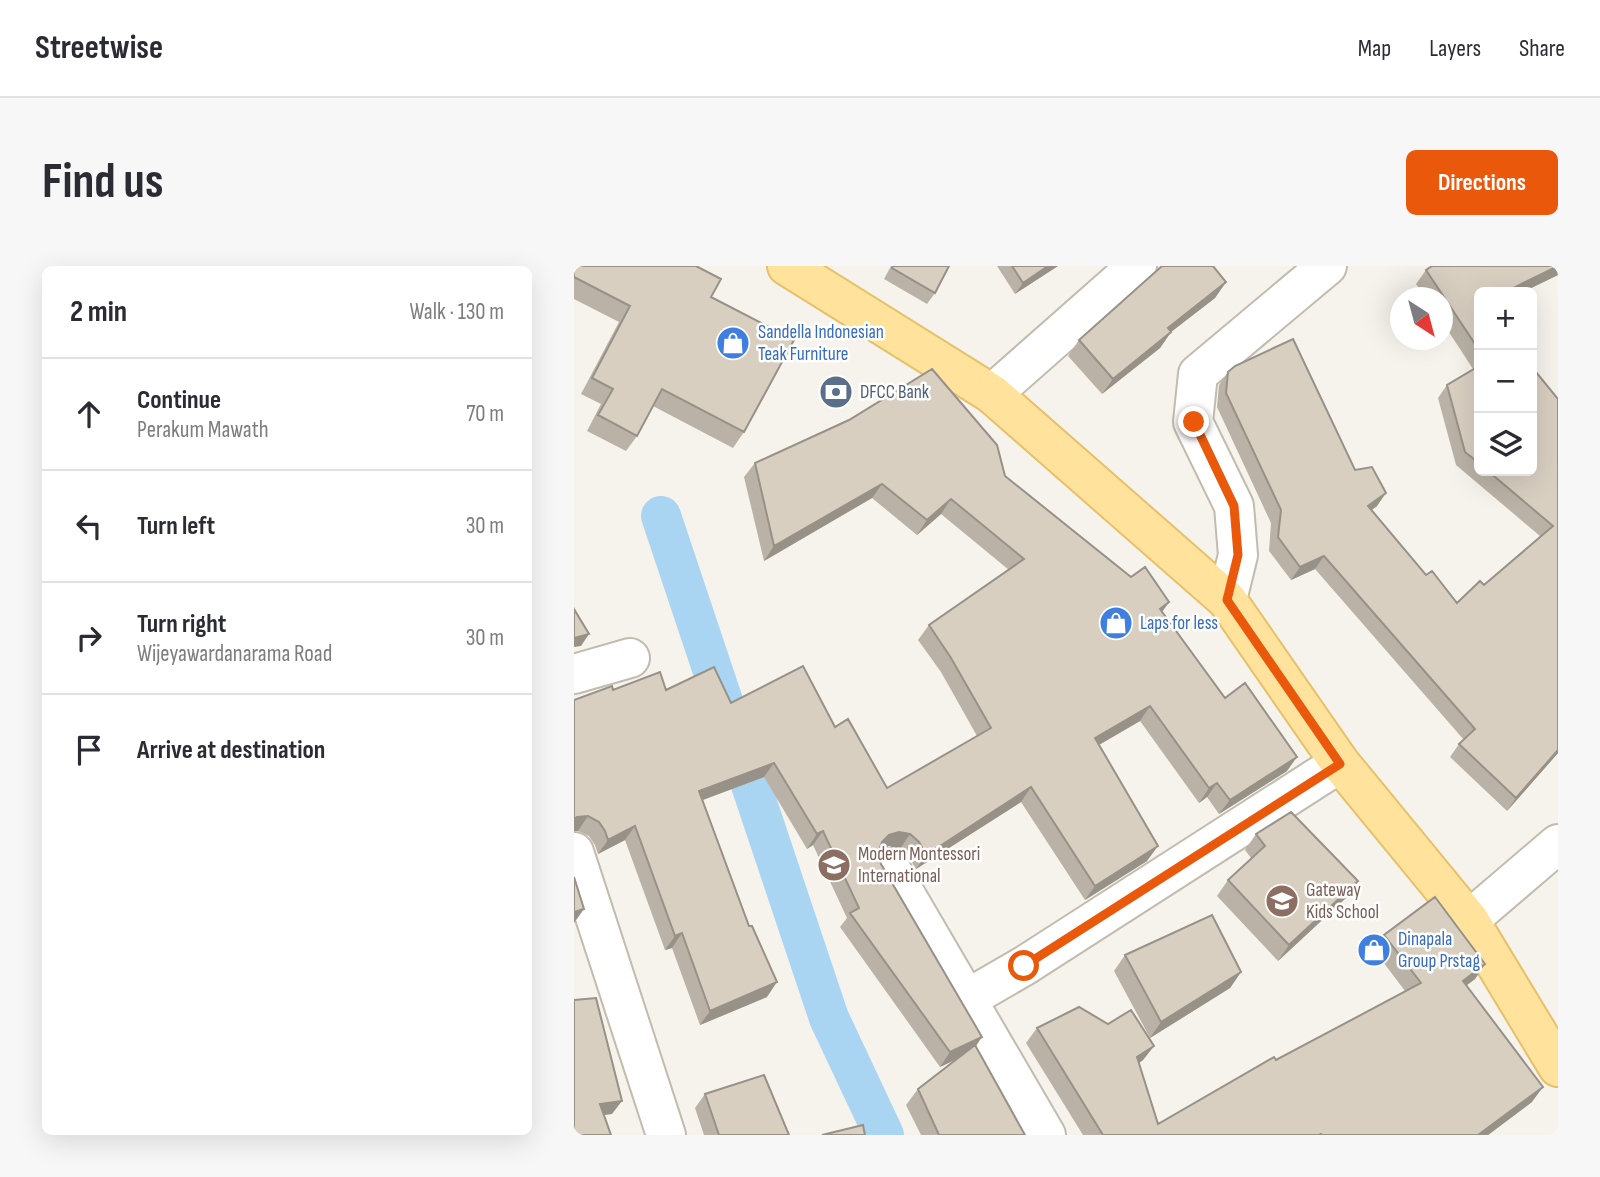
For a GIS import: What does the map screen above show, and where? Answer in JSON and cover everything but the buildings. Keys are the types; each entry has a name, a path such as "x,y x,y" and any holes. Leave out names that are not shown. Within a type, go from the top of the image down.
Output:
{"main road":[{"path":"787,266 992,394 1227,600 1340,764 1469,920 1558,1068"}],"street":[{"path":"992,394 1137,266"},
{"path":"1227,600 1238,555 1234,506 1194,422 1198,374 1327,266"},
{"path":"574,674 630,658"},
{"path":"967,999 1024,966 1340,764"},
{"path":"1469,920 1558,844"},
{"path":"574,852 666,1135"},
{"path":"890,868 1046,1135"}],"waterway":[{"path":"661,516 829,1018 884,1135"}],"place":[{"name":"Sandella Indonesian Teak Furniture","path":"733,343"},
{"name":"DFCC Bank","path":"836,392"},
{"name":"Laps for less","path":"1116,623"},
{"name":"Modern Montessori International","path":"834,865"},
{"name":"Gateway Kids School","path":"1282,901"},
{"name":"Dinapala Group Prstag","path":"1374,950"}],"route":[{"path":"1024,966 1340,764 1227,600 1238,555 1234,506 1194,422"}]}
